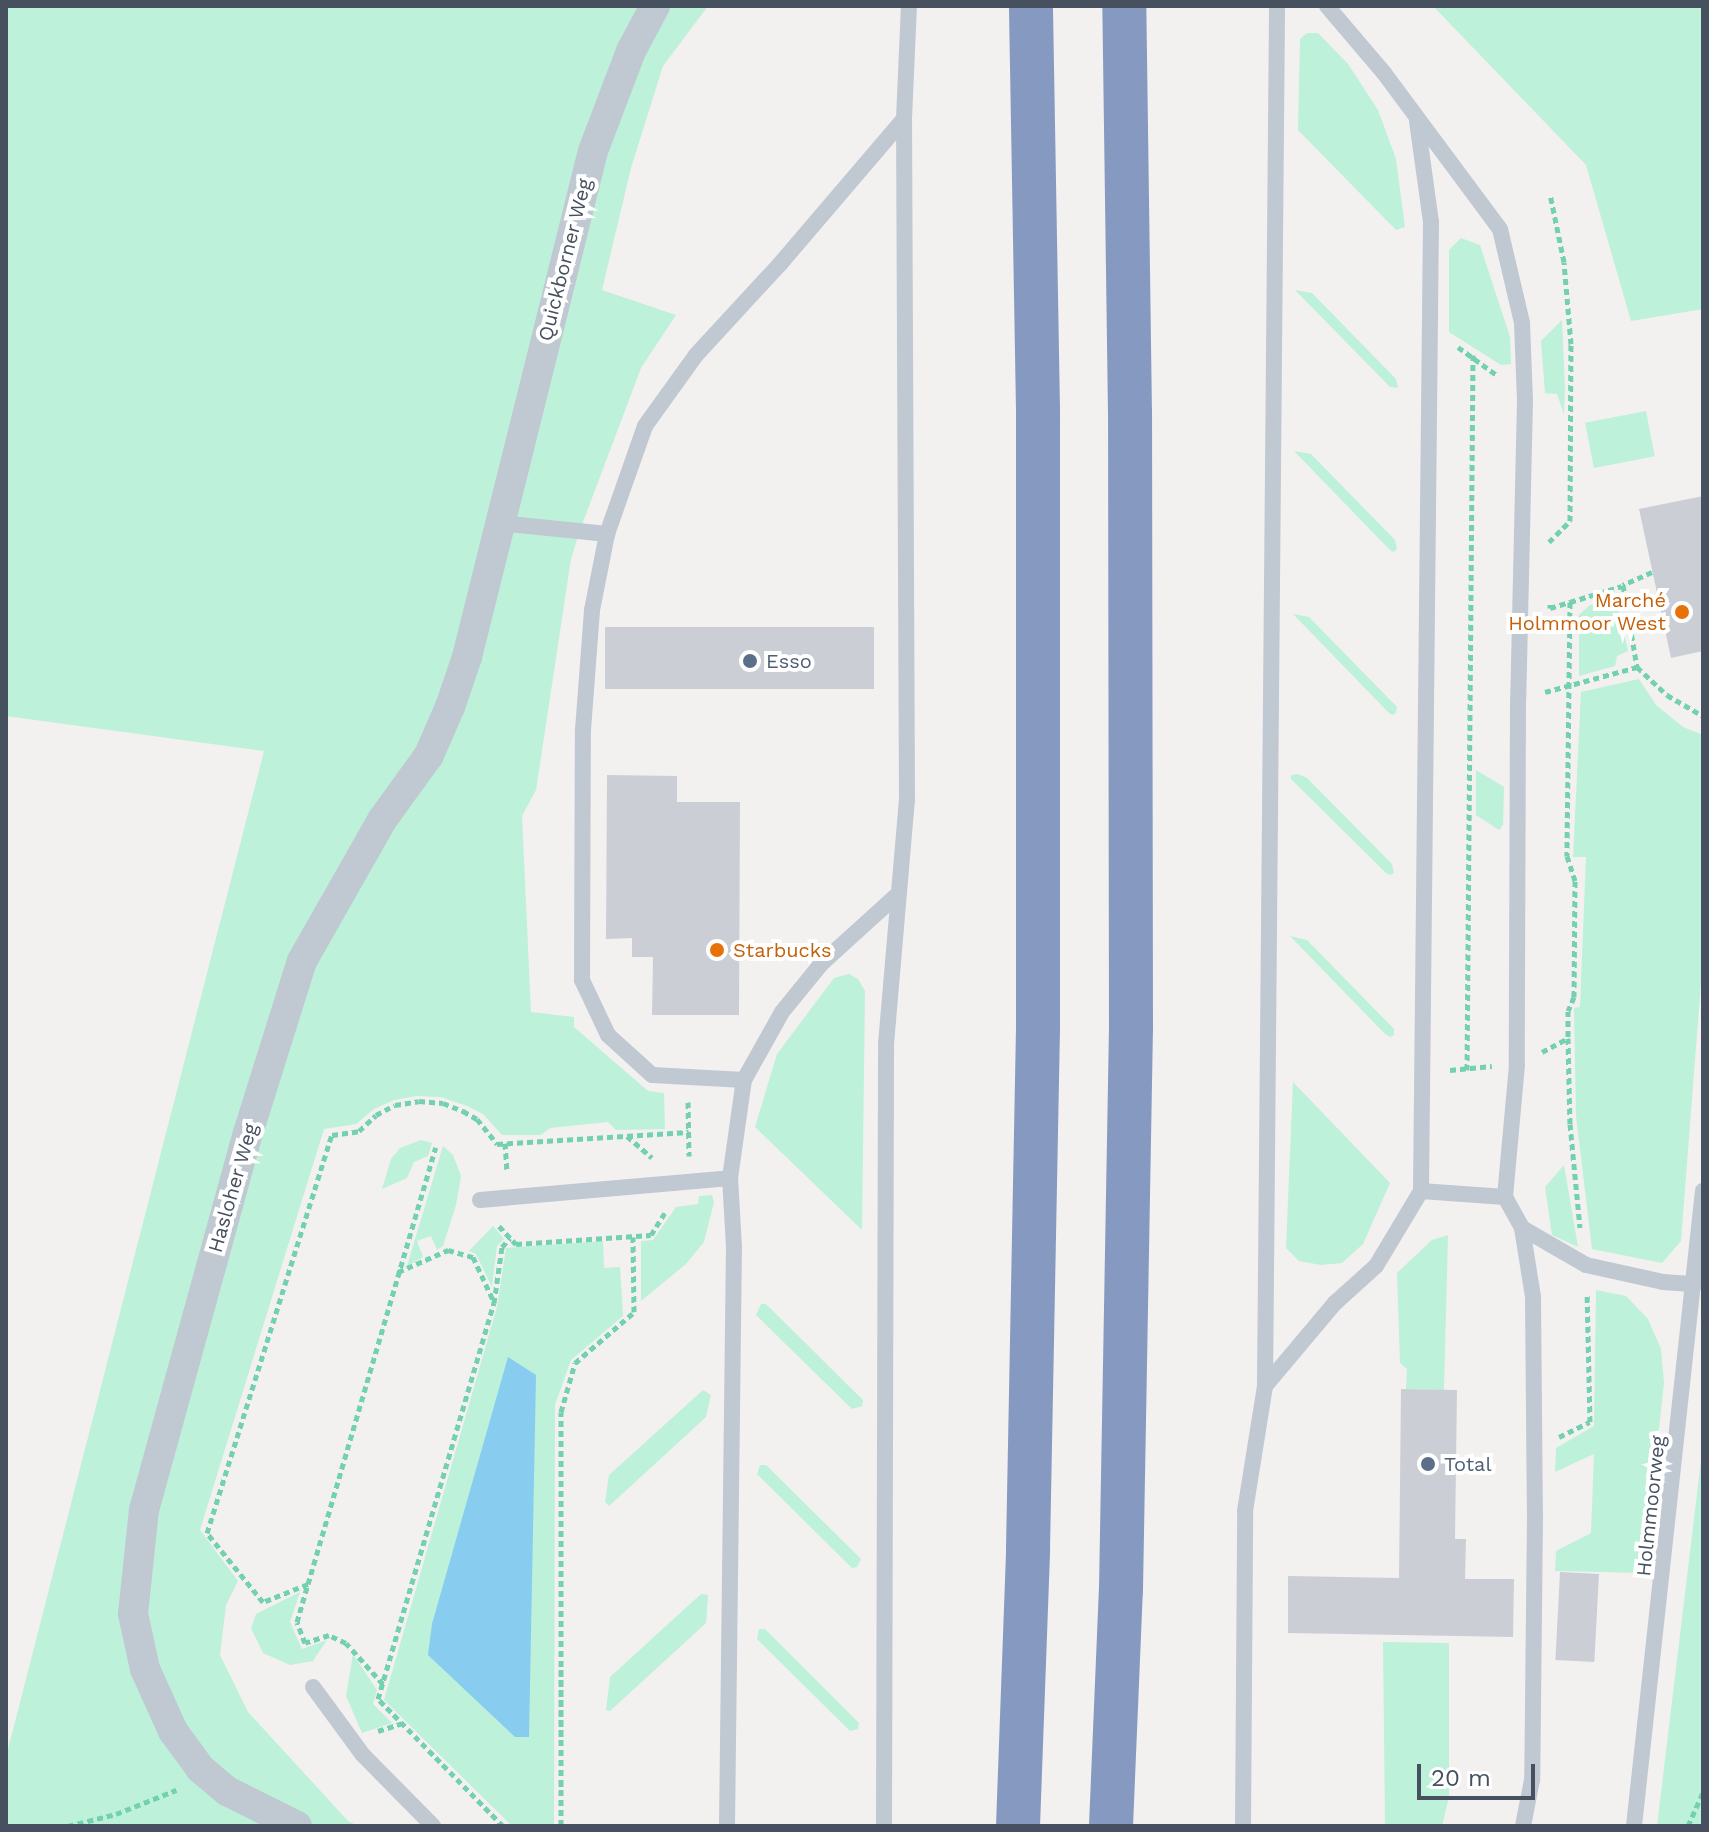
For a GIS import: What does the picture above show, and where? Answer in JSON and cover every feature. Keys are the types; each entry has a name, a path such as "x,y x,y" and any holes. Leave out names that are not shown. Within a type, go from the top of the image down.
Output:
{"highway":[{"path":"1018,1826 1028,1549 1038,1028 1038,410 1031,6"},
{"path":"1111,1826 1121,1589 1131,1028 1130,414 1124,6"}],"street":[{"name":"Quickborner Weg","path":"499,523 593,151 631,51 655,6"},
{"name":"Hasloher Weg","path":"297,1826 227,1791 210,1776 173,1731 145,1669 133,1614 144,1510 248,1133 302,961 382,820 429,755 467,657 499,523"}],"lane":[{"path":"884,1826 886,1060 907,801 904,119 909,6"},
{"path":"1243,1826 1245,1511 1265,1386 1277,6"},
{"path":"1327,6 1384,73 1500,229 1522,323 1525,400 1518,700 1517,1065 1505,1197 1522,1228 1533,1297 1532,1780 1523,1826"},
{"path":"744,1080 652,1075 608,1035 582,980 583,730 592,610 607,534 645,426 679,378 904,119"},
{"path":"1265,1386 1335,1303 1376,1266 1421,1191 1431,222 1417,120"},
{"path":"499,523 607,534"},
{"path":"727,1826 734,1247 730,1178 744,1080 782,1012 822,963 897,895"},
{"path":"480,1200 730,1178"},
{"path":"1421,1191 1505,1197"},
{"name":"Holmmoorweg","path":"1634,1826 1703,1191"},
{"path":"1522,1228 1586,1265 1663,1282 1695,1284"},
{"path":"313,1687 363,1755 433,1826"}],"path":[{"path":"1548,556 1548,543 1570,521 1571,344 1564,262 1550,194"},
{"path":"1429,331 1473,355 1525,400"},
{"path":"1467,1070 1473,355"},
{"path":"1549,595 1550,608 1623,585 1652,572"},
{"path":"1623,585 1637,667 1667,695 1703,716"},
{"path":"1534,1449 1590,1422 1586,1265 1574,1190 1570,1124 1568,1011 1574,997 1575,881 1567,856 1570,602"},
{"path":"1518,700 1637,667"},
{"path":"1421,1069 1467,1070 1500,1065"},
{"path":"308,1584 263,1602 207,1533 332,1135 359,1131 385,1110 419,1101 443,1103 463,1111 483,1125 497,1144 689,1132"},
{"path":"383,1684 346,1643 329,1635 305,1643 297,1622 436,1147"},
{"path":"561,1826 561,1412 575,1363 634,1312 633,1237"},
{"path":"503,1826 378,1699 494,1303 502,1247 510,1238"},
{"path":"398,1273 448,1250 473,1257 494,1303"},
{"path":"366,1735 402,1723"},
{"path":"68,1826 116,1814 210,1776"},
{"path":"1688,1826 1703,1793"}],"green space":[{"path":"6,6 708,6 663,66 631,168 602,290 676,315 641,368 571,559 536,790 522,816 531,1012 574,1017 574,1027 648,1091 664,1093 665,1129 616,1130 608,1122 550,1128 541,1135 502,1135 483,1114 467,1106 441,1097 417,1096 394,1100 374,1109 356,1124 324,1129 200,1530 238,1581 226,1605 220,1655 248,1712 348,1821 358,1826 6,1826 6,1757 264,751 6,716"},
{"path":"1433,6 1703,6 1703,309 1631,321 1586,165"},
{"path":"1307,33 1318,33 1348,64 1378,110 1396,159 1405,227 1396,230 1298,130 1300,39"},
{"path":"1461,238 1480,245 1510,337 1511,364 1501,365 1449,332 1449,250"},
{"path":"1295,290 1312,293 1396,379 1398,388 1390,387"},
{"path":"1562,320 1564,414 1557,394 1545,393 1541,341"},
{"path":"1646,411 1655,456 1594,468 1585,423"},
{"path":"1294,451 1311,454 1395,540 1397,549 1393,552 1388,548"},
{"path":"1616,598 1628,651 1617,656 1615,666 1579,676 1579,615 1590,605"},
{"path":"1293,614 1309,617 1397,707 1396,713 1392,715 1387,711"},
{"path":"1639,679 1656,705 1683,727 1703,735 1703,957 1681,1241 1662,1263 1592,1249 1576,1116 1574,1008 1580,1007 1586,857 1573,857 1581,692"},
{"path":"1476,770 1504,787 1503,825 1499,830 1476,815"},
{"path":"1291,775 1307,778 1392,864 1394,873 1390,875 1385,872 1291,779"},
{"path":"1290,936 1307,940 1394,1029 1394,1035 1390,1037 1384,1033"},
{"path":"849,974 858,979 865,991 862,1230 755,1127 777,1054 834,978"},
{"path":"1293,1082 1390,1183 1363,1244 1342,1263 1321,1265 1299,1261 1286,1248"},
{"path":"421,1140 432,1143 428,1156 414,1162 407,1178 382,1189 391,1159 400,1148"},
{"path":"443,1146 453,1155 461,1176 456,1205 443,1246 437,1250 431,1236 417,1241 423,1257 407,1266"},
{"path":"1564,1165 1578,1247 1552,1235 1545,1187"},
{"path":"712,1195 714,1202 704,1242 686,1264 641,1301 641,1241 653,1240 676,1207 698,1204 699,1196"},
{"path":"493,1226 504,1239 497,1246 492,1287 476,1254 469,1251"},
{"path":"1448,1235 1444,1390 1406,1389 1407,1369 1400,1363 1397,1273 1432,1240"},
{"path":"603,1241 604,1268 620,1267 623,1316 571,1360 555,1405 554,1826 512,1826 384,1700 497,1307 506,1248"},
{"path":"1596,1290 1626,1296 1648,1319 1661,1349 1664,1383 1643,1573 1555,1571 1556,1551 1591,1533 1594,1454 1555,1472 1556,1448 1594,1426"},
{"path":"761,1304 766,1304 863,1400 862,1406 852,1409 756,1315"},
{"path":"703,1390 711,1395 706,1417 609,1506 605,1502 609,1475"},
{"path":"1703,1444 1703,1826 1657,1826"},
{"path":"760,1465 766,1465 861,1559 857,1567 852,1568 757,1474"},
{"path":"300,1592 290,1622 302,1649 327,1640 313,1661 290,1665 263,1653 251,1628 256,1614"},
{"path":"701,1594 708,1595 706,1623 610,1711 606,1710 610,1677"},
{"path":"759,1629 765,1629 859,1723 858,1729 850,1731 757,1639"},
{"path":"1383,1642 1449,1643 1449,1797 1442,1826 1385,1826"},
{"path":"353,1654 377,1690 373,1704 392,1723 362,1733 346,1696"}],"water":[{"path":"508,1357 536,1375 529,1737 515,1737 428,1655 432,1624"}],"building":[{"name":"Marché Holmmoor West","path":"1703,496 1703,651 1671,658 1639,509"},
{"path":"605,627 874,627 874,689 605,689"},
{"path":"607,775 677,776 677,802 740,802 739,1015 652,1015 653,957 632,957 632,938 606,939"},
{"path":"1401,1389 1457,1390 1455,1539 1466,1539 1465,1579 1514,1579 1513,1637 1288,1633 1288,1576 1399,1578"},
{"path":"1560,1572 1599,1574 1594,1662 1555,1660"}],"place":[{"name":"Marché Holmmoor West","path":"1682,612"},
{"name":"Esso","path":"750,661"},
{"name":"Starbucks","path":"717,950"},
{"name":"Total","path":"1428,1464"}]}
